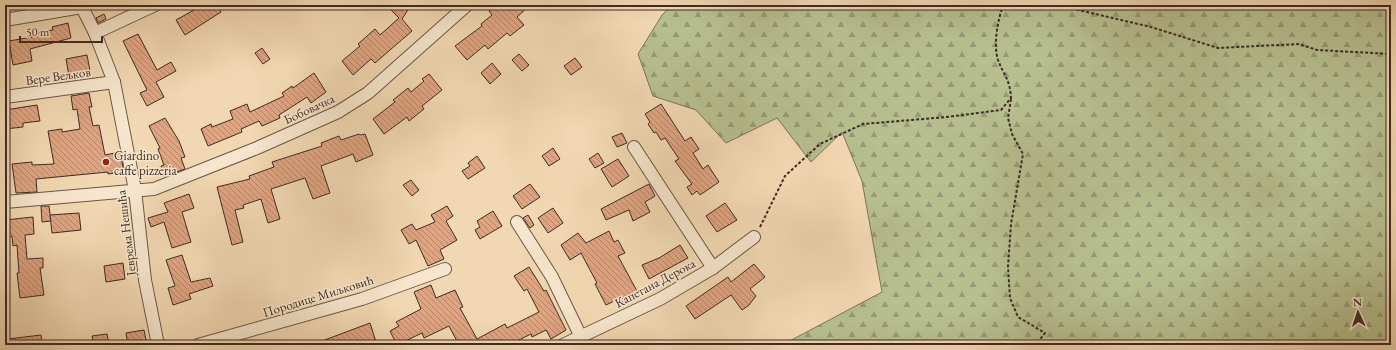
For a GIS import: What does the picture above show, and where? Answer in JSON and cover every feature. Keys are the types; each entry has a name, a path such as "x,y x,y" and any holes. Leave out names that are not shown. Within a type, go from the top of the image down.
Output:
{"street":[{"path":"95,32 155,5"},
{"name":"Бобовачка","path":"5,202 154,189 338,112 368,93 467,5"},
{"path":"5,20 82,6"},
{"name":"Јеврема Нешића","path":"82,6 95,32 114,82 135,190 145,280 158,345"},
{"name":"Вере Вељков","path":"5,97 114,82"},
{"path":"634,147 712,268"},
{"path":"517,222 552,277 581,337"},
{"name":"Капетана Дерока","path":"564,345 660,299 712,268 754,237"},
{"name":"Породице Миљковић","path":"198,345 362,299 445,269"}],"path":[{"path":"1003,5 997,24 998,59 1010,84 1011,98 1008,118 1012,134 1023,154 1011,224 1008,268 1010,298 1018,317 1045,333 1037,344 1029,342 1023,345"},
{"path":"1057,5 1151,27 1218,48 1299,44 1317,50 1391,54"},
{"path":"754,237 766,217 785,176 820,144 863,124 947,117 1001,110 1011,98"}],"green space":[{"path":"672,5 1391,5 1391,345 773,345 784,344 882,292 862,181 842,132 811,162 777,118 726,143 696,110 653,96 638,54 662,15"}],"building":[{"path":"203,5 217,5 221,12 185,35 176,20"},
{"path":"386,5 411,5 402,19 412,31 375,63 371,59 353,75 342,61 360,46 358,44 375,29 380,35 399,18"},
{"path":"496,5 530,5 517,17 524,25 510,36 507,33 488,49 485,45 467,60 455,46 482,26 481,24 492,15 489,11"},
{"path":"104,14 106,19 98,23 96,18"},
{"path":"68,23 71,38 30,49 32,61 13,65 9,41 32,37 32,34 53,30 52,27"},
{"path":"138,34 157,70 171,62 176,71 156,82 164,97 147,106 140,93 147,90 123,41"},
{"path":"262,48 270,59 263,64 255,53"},
{"path":"519,54 529,65 522,71 512,60"},
{"path":"87,55 90,71 69,76 66,59"},
{"path":"575,58 582,67 571,75 564,66"},
{"path":"492,63 501,74 490,84 481,73"},
{"path":"314,73 326,92 311,103 307,97 279,115 280,118 262,126 259,121 241,129 242,132 208,146 201,129 211,124 212,127 233,119 230,111 247,104 250,112 284,96 282,93 292,86 293,88"},
{"path":"429,74 442,90 422,106 424,109 409,121 407,117 384,134 373,119 395,102 393,100 408,88 411,92 424,81 422,79"},
{"path":"89,93 92,107 89,107 93,126 99,125 105,155 120,152 124,172 108,174 108,172 36,179 37,192 16,193 12,164 32,162 32,165 54,164 48,131 62,129 62,132 80,129 77,109 73,110 71,96"},
{"path":"661,104 685,141 691,137 699,149 693,153 703,169 708,165 719,182 700,195 697,191 692,195 687,187 692,184 675,161 679,159 665,138 661,140 648,124 650,122 645,114"},
{"path":"37,105 40,121 23,123 23,127 5,129 5,110"},
{"path":"165,118 179,141 185,157 181,158 185,169 165,176 161,166 164,165 158,149 160,148 149,126"},
{"path":"622,133 627,143 617,147 612,137"},
{"path":"359,134 365,134 373,155 356,162 353,154 321,166 330,193 313,199 305,178 271,189 280,219 268,223 261,199 243,205 244,208 235,210 243,242 232,245 217,187 250,179 249,176 274,167 272,162 322,146 321,143 339,136 341,140"},
{"path":"553,148 560,159 549,166 542,156"},
{"path":"598,153 604,163 595,168 589,159"},
{"path":"477,156 485,168 468,179 462,171 470,166 468,163"},
{"path":"618,159 629,176 612,187 601,169"},
{"path":"411,180 419,190 412,196 403,185"},
{"path":"530,184 540,197 522,209 513,196"},
{"path":"649,184 655,196 645,202 650,212 633,221 629,210 606,220 601,209"},
{"path":"189,194 194,208 182,212 191,242 172,248 164,222 151,227 148,218 168,212 164,203"},
{"path":"725,203 737,220 717,232 706,216"},
{"path":"41,206 49,206 51,221 42,222"},
{"path":"447,206 453,216 446,221 457,240 440,250 444,259 428,266 416,240 409,244 401,230 412,224 416,230 435,222 431,215"},
{"path":"553,208 563,223 548,233 538,218"},
{"path":"493,211 502,226 480,239 475,230 480,227 477,221"},
{"path":"79,213 81,230 52,233 50,215"},
{"path":"528,215 534,225 530,228 523,218"},
{"path":"33,217 34,234 25,235 27,259 43,258 43,268 40,268 44,295 20,298 17,273 19,273 17,245 13,246 12,236 6,237 5,220"},
{"path":"609,231 614,242 618,240 625,253 618,256 638,293 620,303 618,299 606,305 595,284 597,283 581,253 570,260 561,245 578,233 586,243"},
{"path":"680,245 688,258 649,279 642,265 659,258"},
{"path":"182,255 191,282 210,278 213,286 189,294 191,299 173,305 168,288 175,286 166,260"},
{"path":"123,263 125,279 106,282 104,266"},
{"path":"754,264 765,277 750,289 756,296 749,305 742,310 731,295 695,319 686,306 728,277 731,282"},
{"path":"529,267 544,291 546,290 566,330 551,339 546,330 532,337 531,334 515,342 516,345 459,345 449,326 424,338 422,333 397,345 390,331 399,326 396,322 421,309 414,292 431,285 436,298 455,290 463,307 460,308 477,339 505,324 507,328 539,312 527,289 524,291 514,276"},
{"path":"370,323 377,345 314,345 314,344"},
{"path":"144,330 147,345 128,345 126,333"},
{"path":"107,334 109,345 94,345 92,336"},
{"path":"41,335 42,344 8,345 8,339"}],"place":[{"name":"Giardino caffe pizzeria","path":"106,162"}]}
